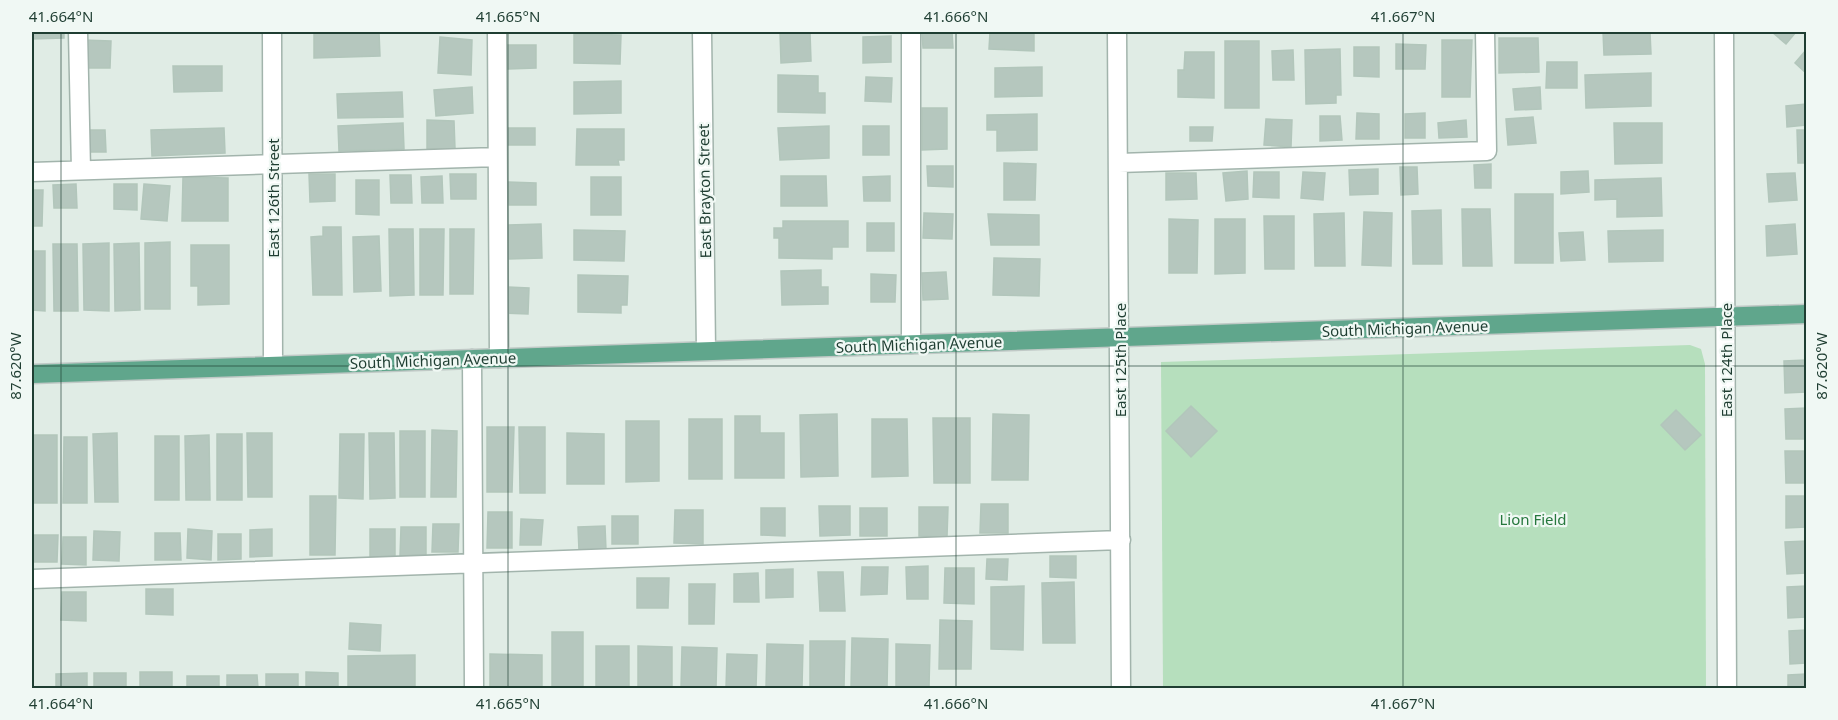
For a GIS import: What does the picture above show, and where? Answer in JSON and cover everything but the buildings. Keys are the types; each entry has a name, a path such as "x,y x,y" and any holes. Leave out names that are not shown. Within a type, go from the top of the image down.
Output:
{"main road":[{"name":"South Michigan Avenue","path":"32,374 1806,314"}],"street":[{"path":"78,32 81,170"},
{"name":"East 126th Street","path":"272,32 273,365"},
{"path":"497,32 499,358"},
{"name":"East Brayton Street","path":"702,32 706,351"},
{"path":"911,32 911,344"},
{"name":"East 125th Place","path":"1117,32 1121,338 1121,688"},
{"path":"1119,163 1487,151 1485,32"},
{"name":"East 124th Place","path":"1724,32 1727,688"},
{"path":"32,172 498,157"},
{"path":"472,358 474,688"},
{"path":"32,579 1121,540"}],"green space":[{"name":"Lion Field","path":"1690,345 1701,349 1705,364 1706,688 1163,688 1161,362"}]}
